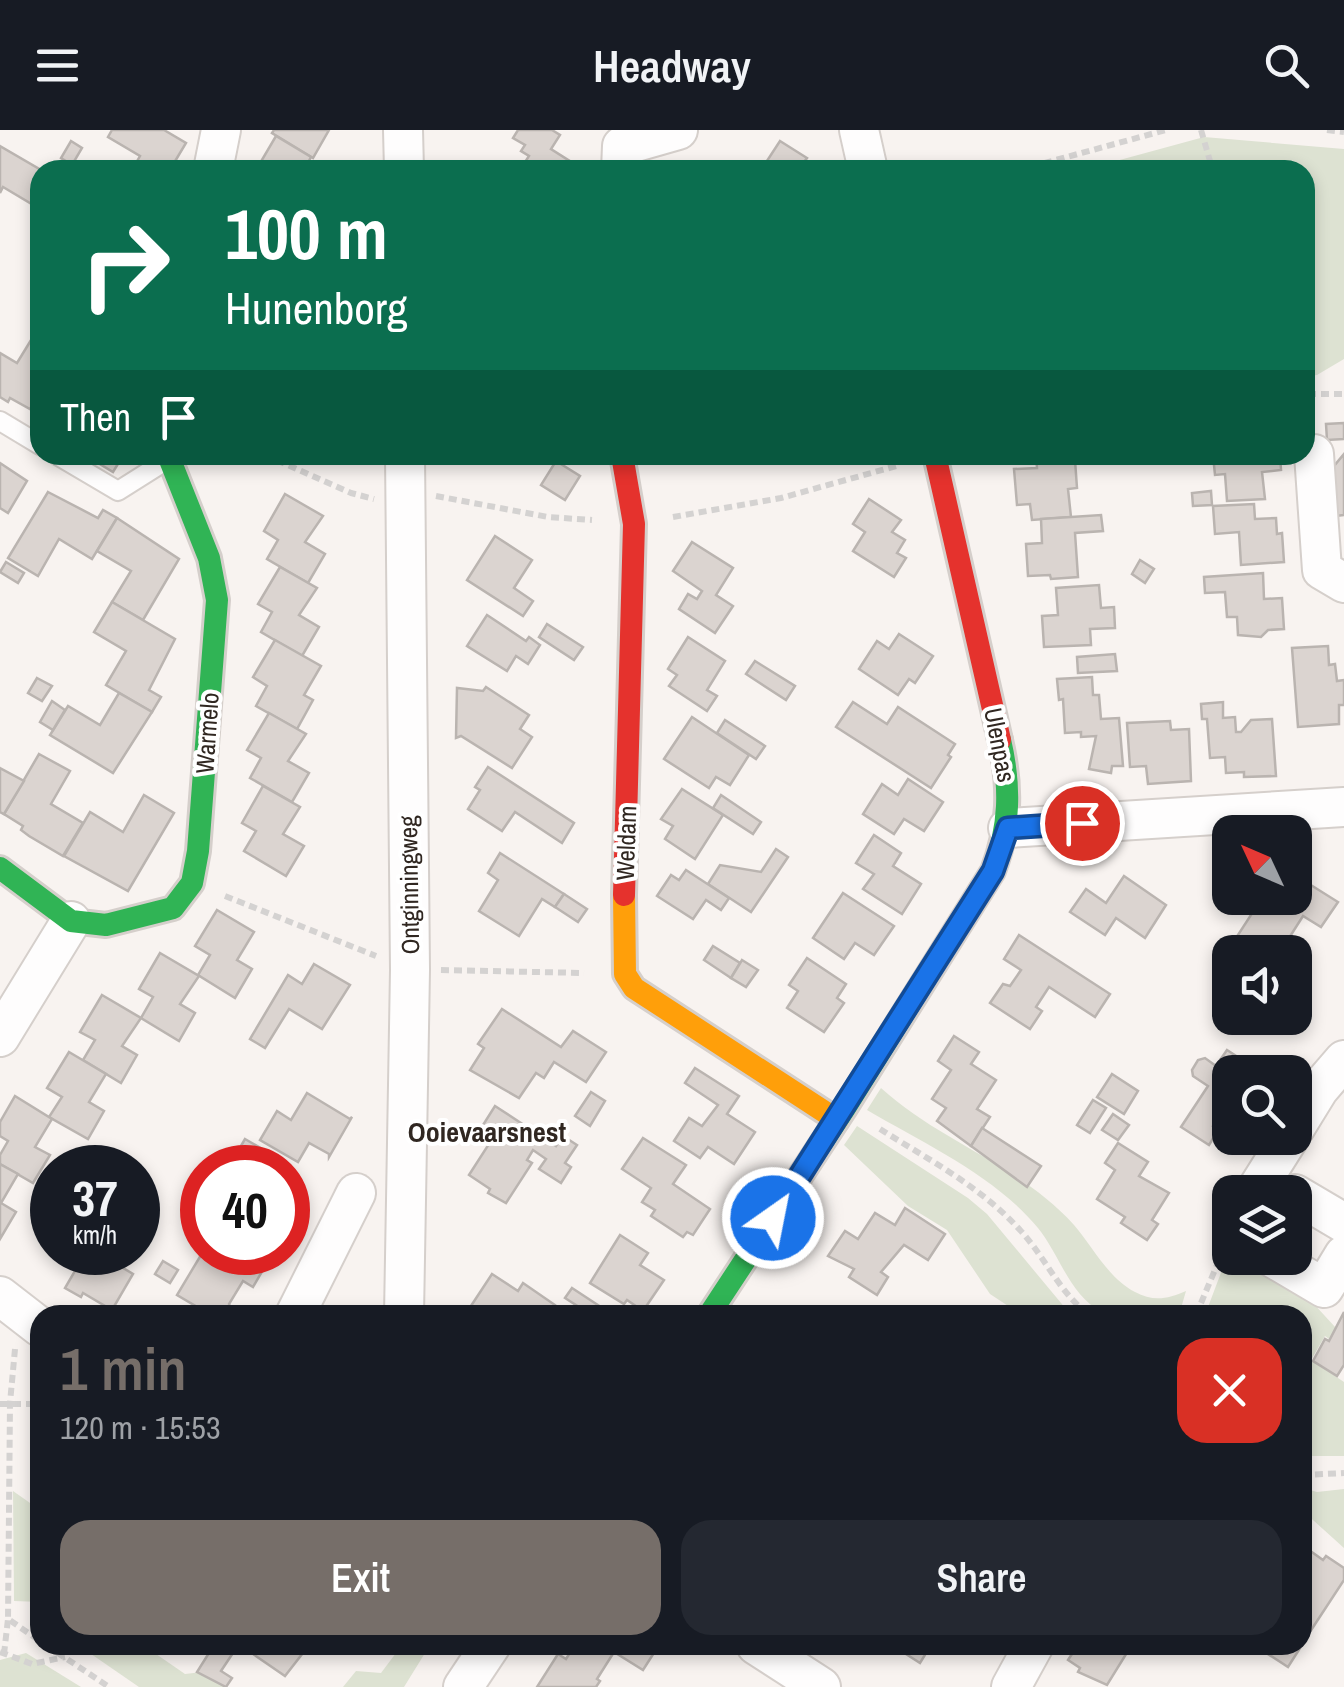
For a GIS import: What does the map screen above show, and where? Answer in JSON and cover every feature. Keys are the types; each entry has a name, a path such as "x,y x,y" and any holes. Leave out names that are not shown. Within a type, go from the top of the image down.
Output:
{"street":[{"path":"215,160 222,130"},
{"path":"404,130 404,160"},
{"path":"621,160 622,146 678,130"},
{"path":"859,130 866,160"},
{"name":"Warmelo","path":"172,465 209,558 217,600 198,851 192,883"},
{"name":"Ontginningweg","path":"404,1305 410,970 405,465"},
{"name":"Weldam","path":"624,465 634,524 625,974"},
{"name":"Ulenpas","path":"716,1305 993,871 1008,828 1008,774 936,465"},
{"path":"1315,465 1322,570 1344,583"},
{"path":"1008,828 1344,807"},
{"path":"0,868 71,921 106,925 173,908 192,883"},
{"path":"0,1038 71,921"},
{"path":"625,974 634,988 841,1114"},
{"path":"1312,1100 1344,1060"},
{"path":"300,1305 356,1193"},
{"path":"1312,1207 1344,1223"},
{"path":"1302,1275 1324,1288 1344,1255"},
{"path":"0,1296 28,1330"},
{"path":"463,1687 484,1655"},
{"path":"771,1655 821,1687"},
{"path":"1011,1687 1029,1655"}],"lane":[{"path":"0,421 30,439"},
{"path":"74,465 118,491 157,465"}],"path":[{"path":"1055,160 1166,130"},
{"path":"1201,130 1210,160"},
{"path":"1327,130 1344,132"},
{"path":"1315,394 1344,394"},
{"path":"192,883 410,970 625,974"},
{"path":"841,1114 980,1191 1022,1232 1060,1286 1079,1305"},
{"path":"1200,1305 1213,1275"},
{"path":"28,1330 10,1404 8,1619 2,1653 32,1664 65,1657"},
{"path":"0,1404 30,1404"},
{"path":"1312,1475 1344,1473"},
{"path":"8,1619 30,1634"},
{"path":"62,1655 109,1687"}],"green space":[{"path":"1204,137 1344,149 1344,359 1315,375 1315,160 1120,160"},
{"path":"881,1088 928,1124 1029,1185 1074,1225 1125,1286 1154,1298 1186,1291 1182,1305 1091,1305 1073,1285 1038,1228 1001,1192 958,1162 867,1110"},
{"path":"857,1126 968,1198 987,1214 1063,1305 1007,1305 990,1294 947,1230 908,1206 844,1145"},
{"path":"1220,1275 1273,1275 1301,1290 1336,1328 1329,1339 1325,1336 1312,1358 1312,1305 1209,1305"},
{"path":"1312,1361 1344,1382 1344,1456 1312,1456"},
{"path":"1344,1489 1344,1548 1312,1519 1312,1491"},
{"path":"13,1491 30,1503 30,1602 14,1601"},
{"path":"26,1653 81,1687 0,1687 0,1660"},
{"path":"93,1655 157,1655 185,1674 202,1672 225,1687 139,1687"},
{"path":"394,1655 424,1655 404,1687 343,1687 356,1671 381,1673"}],"building":[{"path":"112,130 164,130 186,143 176,160 138,160 140,156 108,137"},
{"path":"329,130 313,158 272,133"},
{"path":"518,130 552,130 560,135 551,149 568,160 526,160 529,156 521,151 525,145 513,138"},
{"path":"276,136 311,157 309,160 262,160"},
{"path":"71,141 82,148 75,160 61,158"},
{"path":"780,141 807,158 806,160 768,160"},
{"path":"0,146 30,164 30,203 3,187 0,193"},
{"path":"30,342 30,409 0,397 0,353 17,363"},
{"path":"1344,423 1344,439 1327,440 1326,424"},
{"path":"1344,454 1344,515 1335,516 1329,472"},
{"path":"0,463 27,481 8,513 0,508"},
{"path":"554,465 562,465 580,476 565,500 541,485"},
{"path":"1037,465 1075,465 1077,488 1068,489 1071,517 1032,520 1030,504 1017,505 1014,469"},
{"path":"1214,465 1281,465 1281,470 1262,472 1265,499 1227,501 1225,474 1215,475"},
{"path":"1211,491 1212,505 1193,506 1192,493"},
{"path":"48,492 98,518 103,510 117,518 92,559 59,539 38,576 8,558"},
{"path":"285,494 323,516 305,542 325,554 308,583 267,559 278,540 264,531"},
{"path":"869,499 901,520 892,532 905,540 897,553 906,558 894,577 853,551 865,532 853,524"},
{"path":"1254,504 1255,519 1276,518 1277,534 1282,533 1284,562 1241,565 1239,532 1215,534 1213,506"},
{"path":"1101,515 1103,531 1075,533 1078,577 1028,576 1026,544 1042,543 1041,519"},
{"path":"117,518 179,559 143,620 112,602 131,571 97,551"},
{"path":"495,536 532,560 514,588 533,601 523,616 467,580"},
{"path":"692,542 733,568 716,595 733,606 715,633 679,609 688,594 697,599 702,591 673,571"},
{"path":"1140,560 1154,569 1145,583 1132,574"},
{"path":"6,562 24,573 18,583 0,572"},
{"path":"280,567 317,588 299,615 319,627 302,656 261,632 272,612 258,604"},
{"path":"1263,573 1264,599 1282,598 1284,629 1268,630 1261,637 1238,635 1237,617 1227,617 1225,592 1205,593 1204,577"},
{"path":"1099,585 1101,608 1114,607 1115,628 1090,629 1091,645 1044,647 1042,616 1058,615 1056,588"},
{"path":"112,602 175,639 149,690 161,697 152,712 106,685 126,651 94,632"},
{"path":"487,615 526,641 529,637 540,645 528,664 516,656 507,671 467,646"},
{"path":"547,624 583,647 574,660 539,637"},
{"path":"899,634 933,656 915,683 909,679 898,695 859,669 877,641 889,649"},
{"path":"688,637 725,661 707,690 717,696 707,711 669,686 677,675 668,669"},
{"path":"275,640 321,666 304,695 313,700 297,729 256,706 267,686 253,677"},
{"path":"1328,646 1329,665 1335,664 1337,681 1344,680 1339,724 1298,727 1292,648"},
{"path":"1115,654 1117,671 1078,673 1077,657"},
{"path":"755,661 795,686 786,700 746,674"},
{"path":"1092,677 1093,695 1099,695 1101,719 1119,718 1123,766 1112,766 1111,773 1089,769 1096,736 1065,733 1063,699 1059,700 1057,679"},
{"path":"37,678 52,686 42,701 28,693"},
{"path":"486,687 529,715 520,729 532,737 512,768 461,736 456,738 457,688 483,691"},
{"path":"119,693 152,712 113,773 50,735 68,706 100,725"},
{"path":"52,701 65,710 53,730 40,722"},
{"path":"853,702 887,724 898,707 955,744 931,788 836,727"},
{"path":"1223,702 1223,718 1235,717 1236,732 1241,732 1251,720 1272,719 1276,776 1226,773 1225,757 1210,758 1207,719 1202,719 1201,704"},
{"path":"269,713 306,734 288,761 309,773 292,802 250,778 261,758 247,750"},
{"path":"692,717 749,755 730,785 716,777 709,788 664,759"},
{"path":"725,720 765,746 756,759 717,733"},
{"path":"1170,721 1171,730 1189,729 1191,781 1148,784 1146,766 1130,767 1127,723"},
{"path":"39,754 70,771 51,804 83,823 63,856 29,836 21,830 23,826 4,814"},
{"path":"488,767 574,823 562,843 515,812 502,831 468,809 480,790 475,787"},
{"path":"0,768 24,781 4,814 0,812"},
{"path":"908,779 943,802 924,831 904,819 894,834 863,814 882,784 898,795"},
{"path":"263,786 300,807 283,834 304,846 286,876 244,851 256,831 242,823"},
{"path":"682,789 723,815 695,859 665,839 673,826 661,819"},
{"path":"144,795 174,813 128,891 64,856 90,812 123,832"},
{"path":"721,795 761,822 753,834 713,808"},
{"path":"874,835 901,853 893,866 921,884 902,914 863,889 874,874 856,863"},
{"path":"776,849 788,857 751,912 708,884 720,865 761,872"},
{"path":"500,853 564,894 555,907 542,899 519,936 479,911 498,880 488,873"},
{"path":"686,870 729,898 721,910 706,900 693,919 657,896 671,875 679,880"},
{"path":"1124,876 1166,905 1145,938 1116,918 1105,935 1070,912 1086,889 1106,903"},
{"path":"1312,886 1338,902 1321,927 1303,916 1291,935 1238,935 1251,915 1312,915"},
{"path":"843,893 894,926 874,955 855,943 844,959 813,938"},
{"path":"564,894 587,909 578,922 555,907"},
{"path":"217,910 254,932 237,960 252,969 235,998 198,975 210,955 195,946"},
{"path":"1019,935 1110,994 1095,1017 1049,987 1036,1007 1042,1011 1030,1029 990,1003 1003,984 1010,986 1021,970 1004,959"},
{"path":"713,946 740,963 731,978 704,960"},
{"path":"160,953 199,976 180,1004 195,1013 179,1041 141,1018 153,997 139,989"},
{"path":"807,958 846,984 837,998 844,1003 824,1032 787,1008 798,991 789,985"},
{"path":"742,960 758,970 746,987 731,978"},
{"path":"314,964 350,985 322,1029 289,1009 265,1048 250,1039 288,975 302,984"},
{"path":"102,995 141,1018 122,1046 137,1055 121,1083 83,1060 95,1040 80,1032"},
{"path":"502,1009 561,1047 573,1031 606,1052 586,1082 554,1062 544,1078 536,1073 519,1098 470,1070 484,1048 478,1044"},
{"path":"954,1036 979,1052 971,1064 996,1080 977,1109 990,1117 971,1146 937,1121 946,1108 932,1099 951,1070 938,1061"},
{"path":"69,1052 106,1074 89,1102 104,1111 88,1139 49,1117 62,1097 47,1088"},
{"path":"1205,1058 1212,1063 1209,1145 1181,1127 1208,1086 1193,1076 1192,1070 1198,1060"},
{"path":"695,1068 739,1096 727,1114 755,1132 734,1164 708,1147 700,1158 674,1141 689,1118 702,1126 718,1105 685,1083"},
{"path":"1112,1074 1138,1091 1124,1114 1097,1097"},
{"path":"591,1092 605,1101 590,1126 575,1116"},
{"path":"307,1093 352,1117 329,1157 309,1143 269,1145 260,1140 277,1111 291,1120"},
{"path":"15,1096 52,1119 36,1145 30,1145 30,1181 0,1164 8,1141 0,1136 0,1122"},
{"path":"1093,1100 1106,1108 1090,1133 1077,1125"},
{"path":"495,1106 556,1146 563,1136 577,1145 565,1163 571,1167 561,1183 539,1169 546,1159 533,1150 527,1160 532,1163 506,1203 469,1175 489,1144 476,1136"},
{"path":"1113,1114 1129,1125 1118,1140 1102,1130"},
{"path":"982,1128 1041,1166 1027,1187 971,1146"},
{"path":"643,1138 686,1165 673,1184 710,1209 693,1235 687,1232 683,1237 651,1216 655,1210 642,1202 651,1188 622,1169"},
{"path":"1118,1143 1148,1162 1139,1176 1169,1193 1152,1220 1158,1224 1147,1240 1121,1223 1125,1217 1097,1199 1115,1170 1105,1163"},
{"path":"0,1164 18,1174 1,1203 16,1212 0,1239"},
{"path":"905,1208 945,1234 928,1260 904,1245 881,1272 888,1277 877,1295 849,1277 854,1269 828,1256 845,1231 858,1239 875,1213 895,1225"},
{"path":"620,1235 648,1253 640,1265 664,1280 647,1305 634,1305 627,1300 624,1304 590,1283"},
{"path":"163,1261 178,1270 170,1283 157,1275 160,1275"},
{"path":"492,1274 518,1291 523,1283 555,1305 472,1305"},
{"path":"73,1275 132,1275 115,1305 103,1305 83,1293 81,1297 65,1288"},
{"path":"189,1275 260,1275 253,1287 243,1281 229,1305 194,1305 177,1295"},
{"path":"572,1288 598,1305 576,1305 565,1298"},
{"path":"1344,1312 1344,1365 1337,1376 1313,1361"},
{"path":"1312,1552 1344,1568 1344,1580 1312,1629"},
{"path":"208,1655 232,1655 221,1671 232,1678 226,1687 197,1672"},
{"path":"255,1655 301,1655 285,1676"},
{"path":"557,1655 566,1659 569,1655 612,1655 596,1687 537,1687"},
{"path":"619,1655 653,1655 643,1670"},
{"path":"908,1655 925,1655 920,1663"},
{"path":"1071,1655 1126,1655 1107,1685 1078,1672 1080,1668 1068,1660"},
{"path":"1269,1655 1296,1655 1288,1667"}],"traffic: fast":[{"path":"0,868 71,921 106,925 173,908 192,883 198,851 217,600 209,558 172,465"},
{"path":"716,1305 993,871 1007,806 1000,740"}],"traffic: slow":[{"path":"624,895 625,974 634,988 837,1120"}],"traffic: jam":[{"path":"624,465 634,524 624,895"},
{"path":"937,465 1000,740"}],"district":[{"name":"Ooievaarsnest","path":"487,1132"}],"route":[{"path":"773,1218 993,871 1008,828 1082,823"}]}
